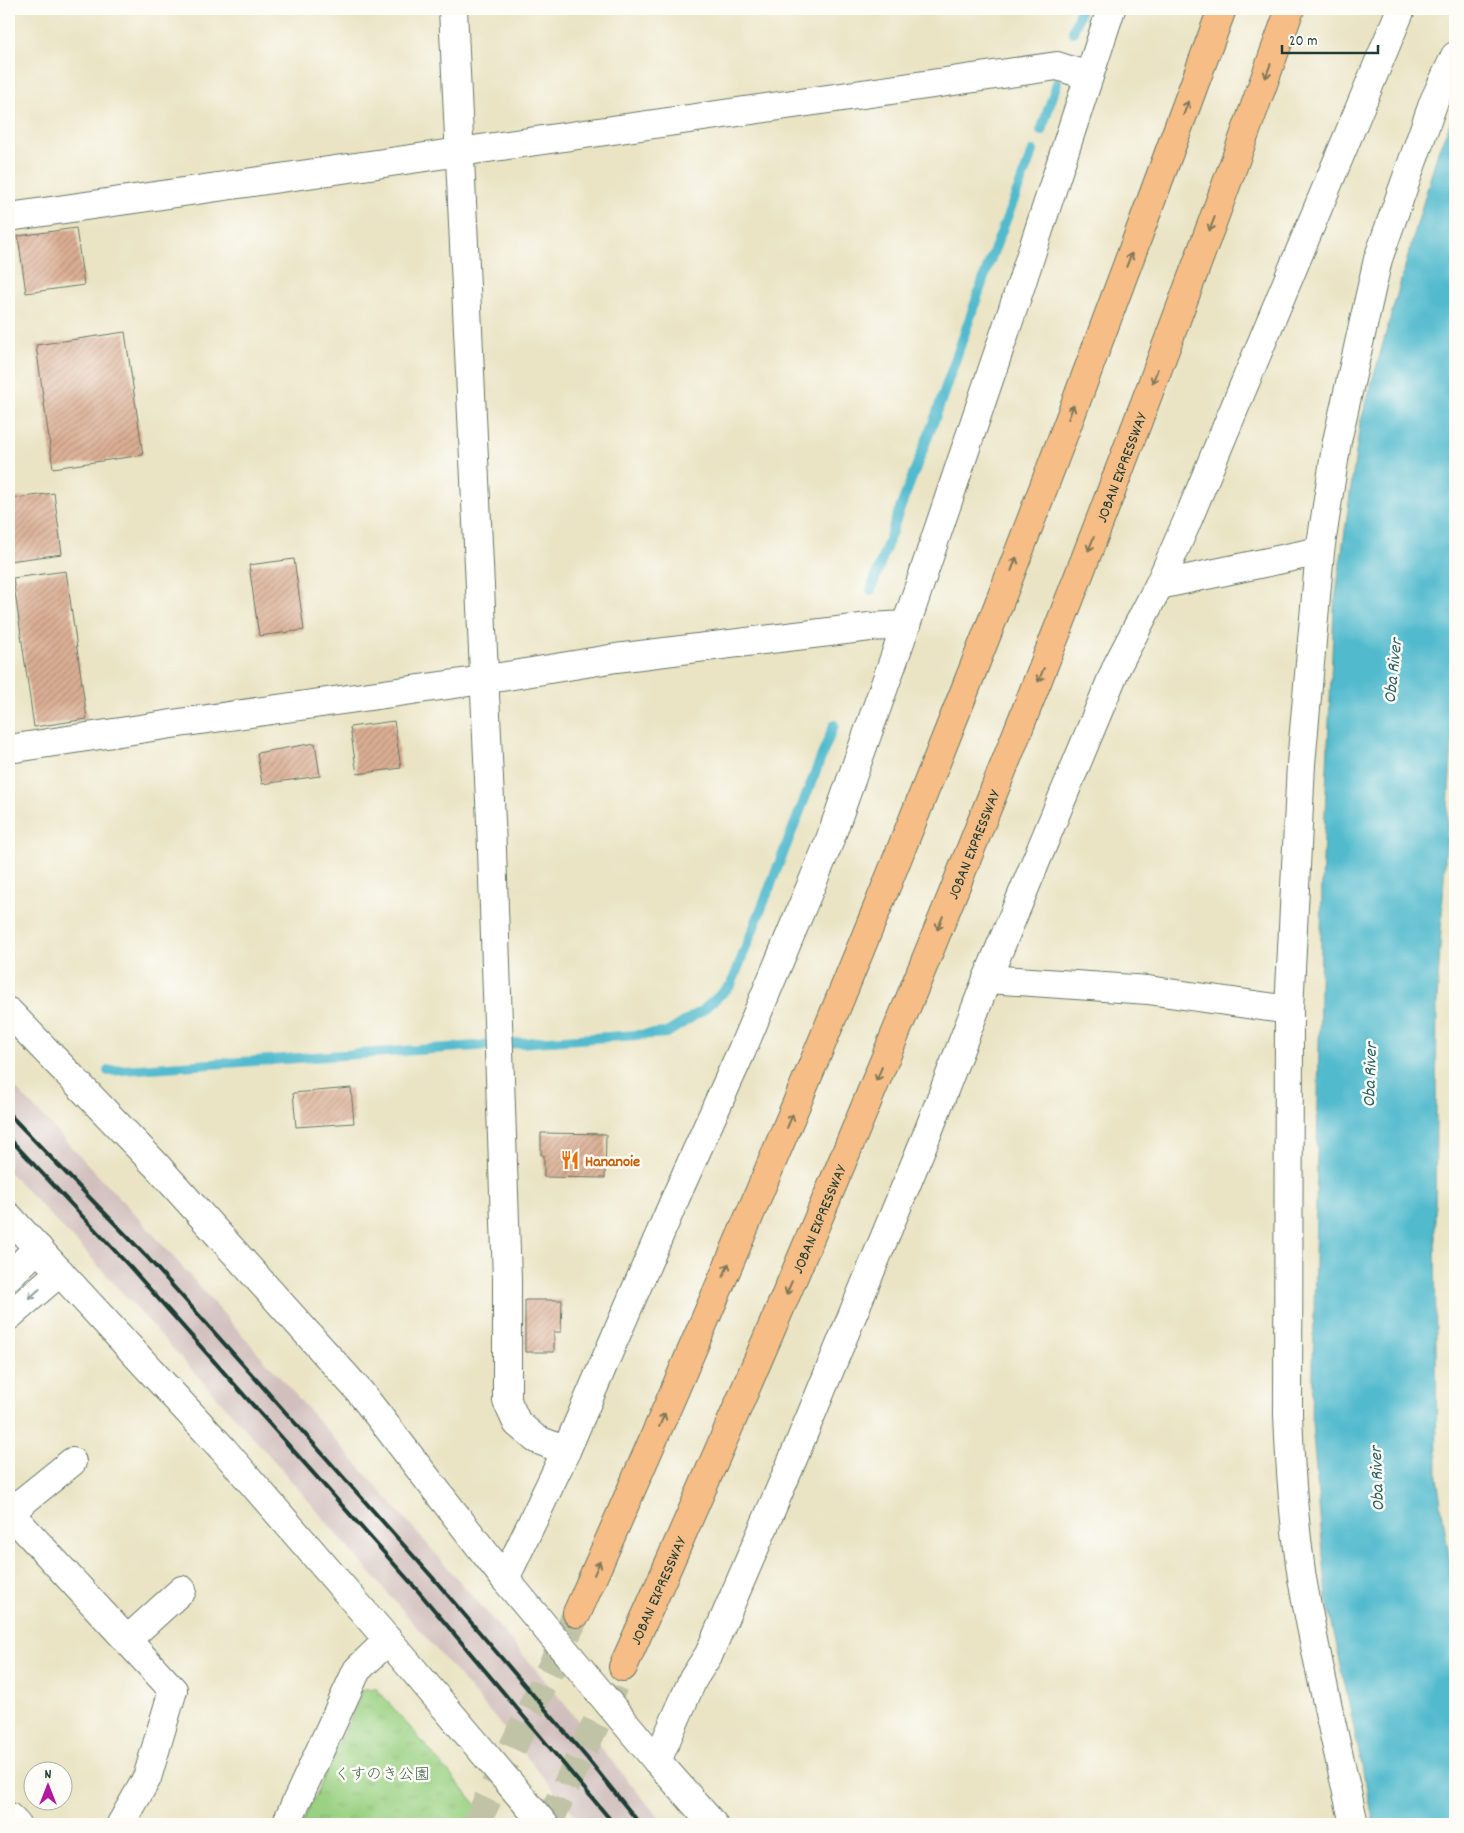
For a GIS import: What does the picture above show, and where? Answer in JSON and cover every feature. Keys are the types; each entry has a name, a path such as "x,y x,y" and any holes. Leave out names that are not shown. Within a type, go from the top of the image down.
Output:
{"highway":[{"path":"577,1613 662,1422 805,1085 982,646 1222,9"},
{"name":"JOBAN EXPRESSWAY","path":"623,1666 723,1445 860,1122 1059,630 1230,178 1290,9"}],"street":[{"path":"453,9 491,822 507,1279 507,1401 517,1423 536,1439 566,1451"},
{"path":"505,1579 566,1451 678,1192 742,1050 828,844 906,625 1020,288 1111,9"},
{"path":"656,1761 693,1679 709,1654 794,1457 926,1137 986,979 1117,666 1159,585 1405,9"},
{"path":"1354,1824 1302,1577 1290,1460 1288,1414 1289,1010 1301,764 1320,551 1338,441 1378,259 1434,101 1455,56"},
{"path":"9,217 1057,66 1089,76"},
{"path":"1159,585 1320,551"},
{"path":"9,749 483,680 616,658 870,627 906,625"},
{"path":"986,979 1148,990 1289,1010"},
{"path":"9,1012 156,1165 360,1392 505,1579 656,1761 714,1824"},
{"path":"9,1217 222,1448 544,1824"},
{"path":"9,1276 38,1248"},
{"path":"9,1316 60,1272"},
{"path":"72,1462 10,1512 173,1690 147,1778 121,1824"},
{"path":"127,1640 182,1590"},
{"path":"286,1824 357,1670 388,1640"},
{"path":"9,1817 16,1824"}],"shaded area":[{"path":"9,1081 145,1225 415,1530 532,1665 664,1824 582,1824 495,1718 276,1463 84,1250 9,1172"}],"green space":[{"name":"くすのき公園","path":"376,1688 493,1824 302,1824 364,1689"}],"water":[{"name":"Oba River","path":"1455,112 1455,708 1437,999 1435,1222 1437,1477 1455,1596 1455,1824 1374,1824 1327,1599 1312,1423 1322,883 1334,608 1360,424 1438,151"}],"building":[{"path":"76,228 84,285 26,293 18,236"},
{"path":"125,332 143,455 53,468 36,345"},
{"path":"54,493 62,554 9,561 9,499"},
{"path":"294,559 304,630 259,636 249,565"},
{"path":"66,571 87,719 34,727 13,578"},
{"path":"394,721 401,768 357,774 350,727"},
{"path":"315,743 320,776 262,784 257,753"},
{"path":"351,1088 354,1123 296,1127 293,1093"},
{"path":"541,1133 606,1134 605,1178 544,1177"},
{"path":"525,1300 562,1300 561,1332 554,1332 554,1352 525,1352"}],"waterway":[{"path":"1073,32 1081,9"},
{"path":"1041,131 1057,83"},
{"path":"871,590 935,418 988,266 1033,151"},
{"path":"108,1071 667,1033 703,1010 731,985 834,725"}],"tunnel":[{"path":"476,1824 577,1613"},
{"path":"548,1824 623,1667"}],"railway":[{"path":"9,1114 147,1257 433,1578 587,1758 640,1824"},
{"path":"9,1138 131,1268 419,1592 614,1824"}],"place":[{"name":"Hananoie","path":"570,1160"}]}
